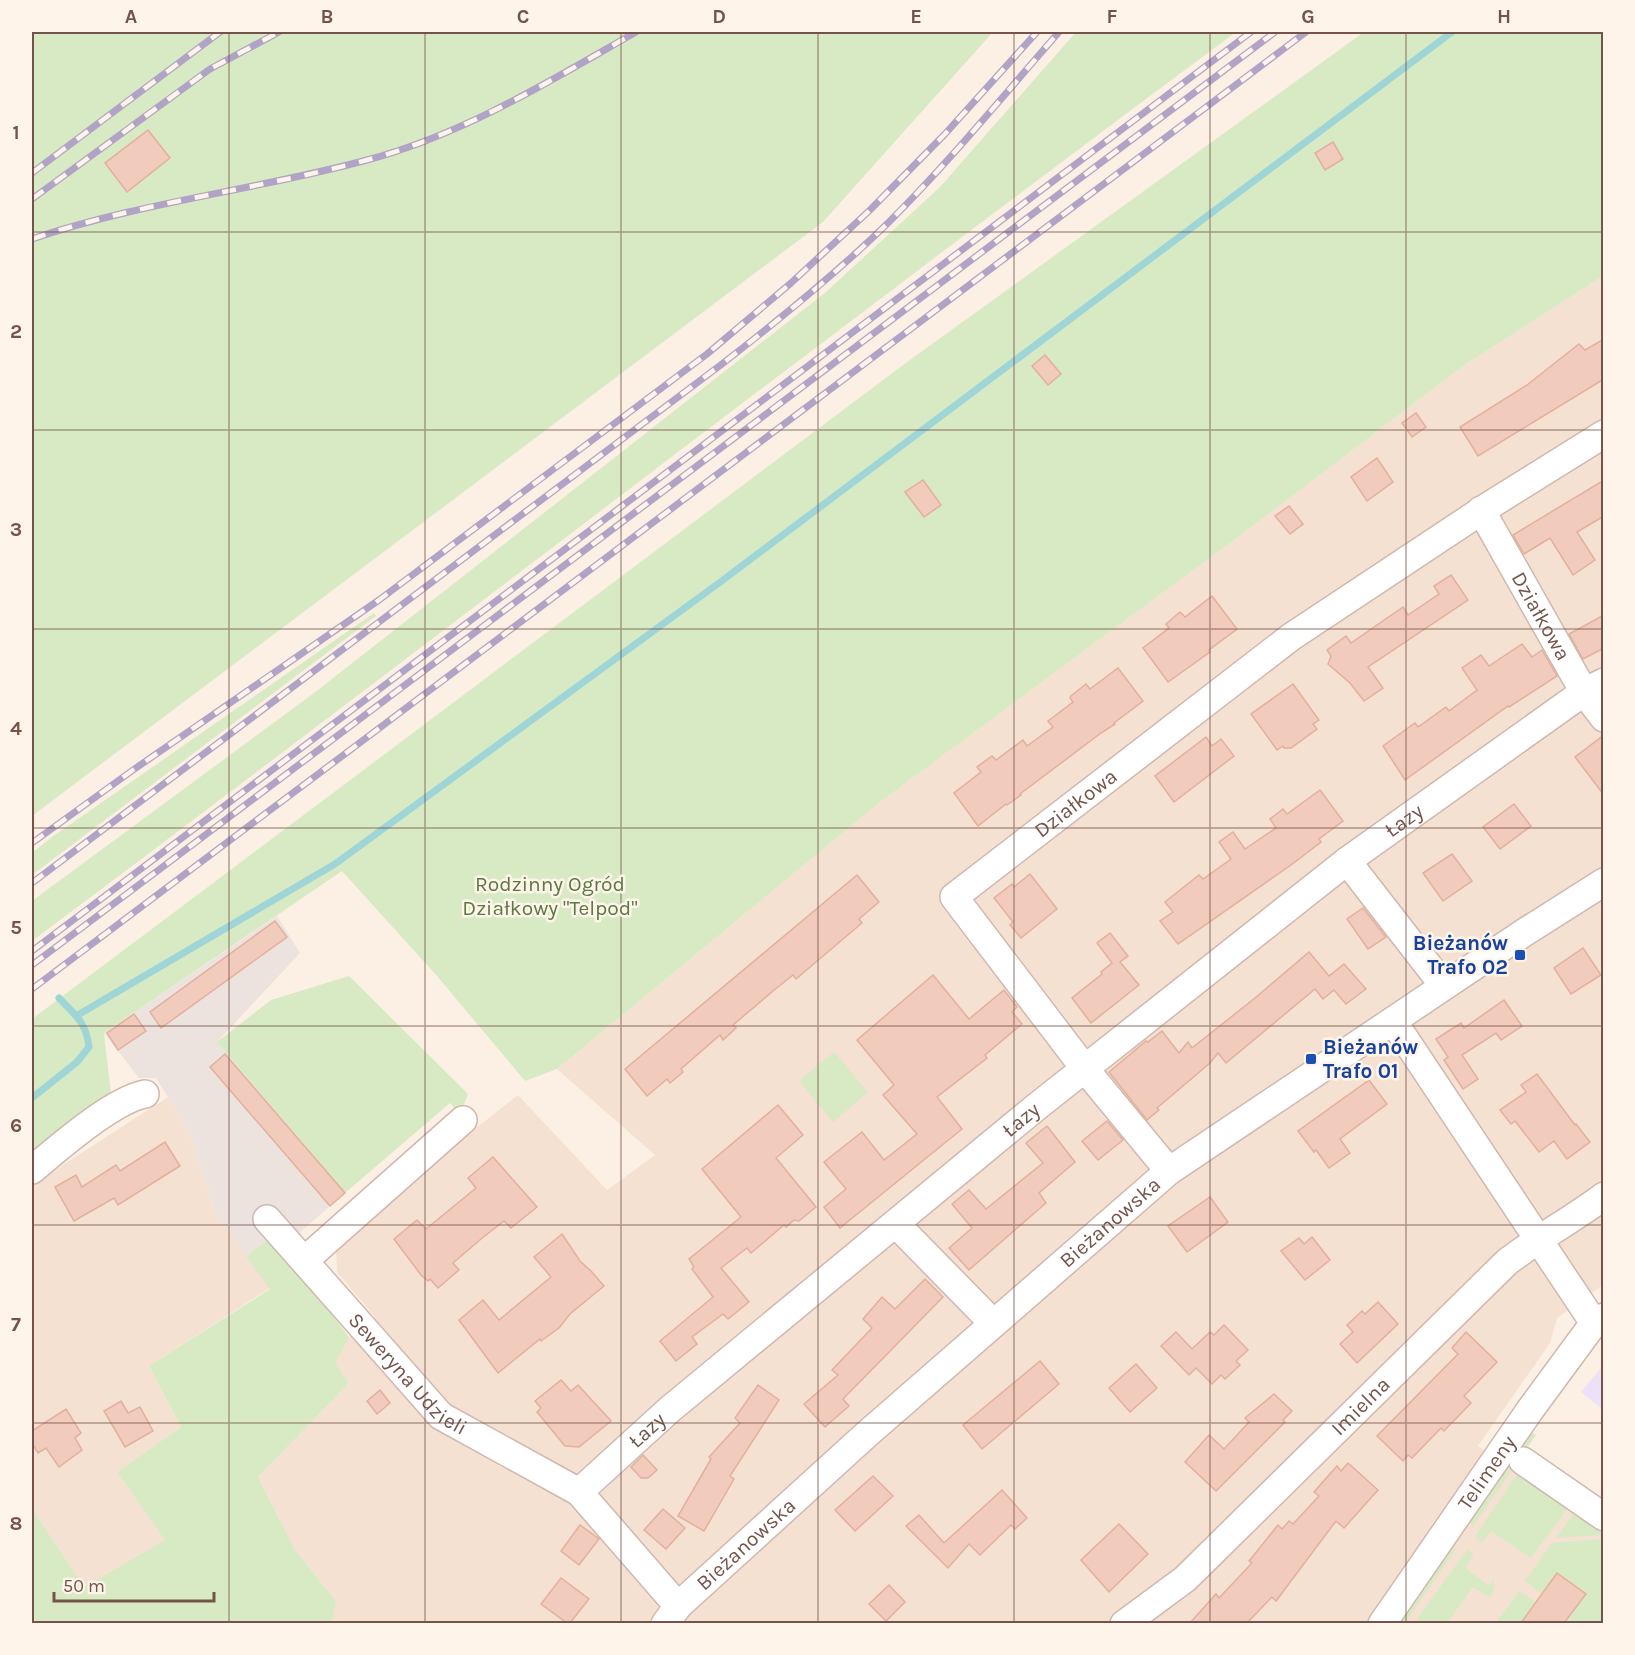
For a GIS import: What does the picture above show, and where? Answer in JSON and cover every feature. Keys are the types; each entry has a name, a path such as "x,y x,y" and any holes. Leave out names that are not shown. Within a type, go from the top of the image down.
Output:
{"street":[{"name":"Działkowa","path":"1169,1171 1085,1069 954,897 1291,637 1481,510 1604,434"},
{"name":"Działkowa","path":"1481,510 1594,687 1604,718"},
{"name":"Łazy","path":"579,1492 669,1410 1035,1107 1347,861 1594,687"},
{"path":"1347,861 1444,986"},
{"name":"Bieżanowska","path":"671,1615 867,1434 1169,1171 1444,986 1604,882"},
{"name":"Telimeny","path":"1382,1623 1530,1410 1599,1320 1538,1241 1393,1021"},
{"path":"32,1170 116,1105 133,1096 145,1094"},
{"path":"305,1260 463,1120"},
{"name":"Imielna","path":"1124,1623 1185,1579 1508,1262 1604,1196"},
{"name":"Seweryna Udzieli","path":"267,1219 441,1416 579,1492"},
{"path":"896,1224 993,1323"},
{"path":"1524,1461 1604,1517"},
{"path":"579,1492 671,1615"}],"shaded area":[{"path":"1603,276 1603,1285 1557,1318 1550,1343 1478,1446 1603,1533 1603,1623 332,1623 336,1601 295,1550 258,1477 349,1383 334,1363 349,1337 375,1317 337,1272 336,1251 475,1129 518,1095 607,1190 655,1155 557,1069 880,802 1246,531 1466,364"},
{"path":"277,916 300,953 217,1042 345,1193 298,1234 272,1237 246,1256 215,1212 191,1136 156,1078 139,1078 104,1033"},
{"path":"168,1097 191,1136 215,1212 270,1288 149,1366 181,1427 117,1472 166,1540 84,1587 32,1508 32,1185"},
{"path":"1603,1366 1603,1410 1581,1392"}],"green space":[{"path":"32,32 993,32 823,222 32,816"},
{"path":"1076,32 1236,32 32,941 32,901 314,693 826,292 940,187"},
{"name":"Rodzinny Ogród Działkowy \"Telpod\"","path":"1364,32 1603,32 1603,276 1466,364 1246,531 880,802 557,1069 525,1081 437,976 342,871 104,1033 111,1094 32,1154 32,1019 903,365"},
{"path":"374,613 376,616 32,875 32,853 52,837"},
{"path":"349,976 468,1094 460,1114 450,1103 345,1193 217,1042 271,1000"},
{"path":"834,1052 868,1092 833,1122 799,1081"},
{"path":"272,1237 349,1337 335,1363 349,1383 258,1477 295,1550 336,1601 332,1623 32,1623 32,1508 84,1587 165,1540 117,1472 181,1427 149,1366 270,1289 246,1256"},
{"path":"1529,1430 1536,1435 1472,1528 1468,1516"},
{"path":"1526,1472 1569,1507 1531,1558 1491,1531 1482,1543 1475,1536 1517,1475"},
{"path":"1576,1510 1603,1527 1603,1535 1556,1538"},
{"path":"1603,1539 1603,1623 1564,1623 1586,1594 1557,1573 1542,1594 1525,1581 1552,1543"},
{"path":"1445,1549 1456,1549 1405,1623 1394,1624"},
{"path":"1467,1550 1474,1554 1465,1568 1489,1586 1494,1579 1494,1590 1490,1597 1473,1587 1447,1623 1414,1623"},
{"path":"1519,1591 1536,1602 1521,1623 1495,1624"}],"building":[{"path":"148,130 170,158 127,192 105,163"},
{"path":"1333,142 1343,159 1325,170 1315,153"},
{"path":"1604,339 1604,379 1478,456 1460,427 1527,385 1579,344 1585,350"},
{"path":"1045,355 1061,374 1048,385 1032,366"},
{"path":"1416,413 1426,427 1412,437 1402,423"},
{"path":"1377,458 1393,482 1367,501 1351,477"},
{"path":"923,480 941,505 924,517 905,492"},
{"path":"1604,480 1604,516 1577,532 1595,560 1573,575 1550,538 1524,554 1513,535"},
{"path":"1289,506 1303,524 1290,534 1275,516"},
{"path":"1451,575 1468,600 1368,667 1383,688 1364,701 1350,683 1328,664 1331,656 1327,650 1346,636 1351,643 1403,607 1408,615 1439,594 1434,586"},
{"path":"1212,596 1237,629 1168,682 1143,648 1169,628 1166,624 1180,612 1185,617"},
{"path":"1604,615 1604,648 1583,659 1569,634"},
{"path":"1522,644 1532,657 1542,650 1557,676 1508,706 1405,780 1383,746 1415,723 1418,727 1446,707 1449,711 1477,690 1462,668 1481,655 1489,666"},
{"path":"1118,668 1143,701 978,826 954,793 981,772 977,767 992,756 996,760 1023,740 1027,746 1053,727 1048,721 1073,702 1071,696 1086,684 1090,689"},
{"path":"1293,684 1319,720 1313,724 1317,729 1291,748 1283,746 1277,750 1251,714"},
{"path":"1604,735 1604,795 1575,757"},
{"path":"1206,737 1212,746 1221,739 1234,756 1174,802 1155,776"},
{"path":"1320,790 1343,821 1319,839 1321,842 1291,865 1178,944 1160,921 1173,912 1165,902 1199,875 1203,879 1231,859 1219,842 1233,832 1245,849 1276,828 1270,819 1283,809 1287,814"},
{"path":"1514,804 1531,826 1500,849 1483,827"},
{"path":"1452,854 1472,881 1443,901 1423,873"},
{"path":"1030,874 1057,909 1021,938 1010,925 1013,922 994,898 1012,884 1014,887"},
{"path":"857,875 879,902 859,919 862,923 796,979 793,975 773,991 733,1025 736,1028 723,1040 720,1035 681,1069 683,1072 670,1083 667,1079 647,1096 625,1069"},
{"path":"1363,908 1386,937 1368,949 1347,919"},
{"path":"275,921 287,937 161,1028 150,1012"},
{"path":"1110,933 1128,956 1120,962 1139,985 1091,1023 1072,998 1112,963 1097,943"},
{"path":"1583,948 1601,975 1571,994 1554,968"},
{"path":"1309,952 1329,976 1344,964 1366,989 1346,1004 1334,990 1323,999 1315,989 1226,1063 1218,1053 1210,1063 1157,1108 1159,1110 1147,1120 1109,1072 1146,1041 1148,1042 1162,1031 1179,1053 1188,1042 1192,1048"},
{"path":"933,975 969,1019 1004,990 1017,1007 1012,1012 1022,1024 985,1055 987,1058 937,1097 962,1129 840,1228 824,1207 846,1189 824,1162 862,1132 884,1160 917,1134 883,1095 894,1085 857,1040"},
{"path":"1504,1000 1522,1026 1501,1040 1496,1033 1462,1055 1478,1079 1463,1089 1444,1060 1448,1057 1436,1039 1461,1023 1464,1028"},
{"path":"134,1014 146,1031 118,1050 107,1033"},
{"path":"225,1054 345,1193 330,1206 210,1067"},
{"path":"1537,1074 1590,1142 1567,1159 1554,1141 1539,1152 1515,1121 1511,1124 1500,1110 1526,1092 1521,1085"},
{"path":"1369,1080 1387,1104 1340,1139 1350,1153 1329,1168 1298,1131"},
{"path":"778,1105 803,1135 776,1158 816,1207 799,1221 794,1220 786,1227 784,1225 751,1253 747,1248 721,1268 749,1302 728,1319 723,1314 692,1337 697,1344 676,1361 660,1341 713,1297 692,1269 694,1267 689,1259 741,1217 702,1169"},
{"path":"1107,1121 1123,1140 1098,1160 1082,1141"},
{"path":"1047,1126 1075,1162 1039,1193 1046,1203 969,1270 949,1248 972,1228 952,1204 969,1190 986,1209 1043,1163 1026,1143"},
{"path":"165,1142 180,1166 118,1205 114,1198 74,1221 55,1187 76,1175 82,1187 116,1165 120,1171"},
{"path":"493,1157 537,1207 511,1228 504,1221 481,1239 453,1263 459,1270 438,1288 430,1279 428,1281 421,1275 394,1239 417,1220 426,1229 476,1188 468,1178"},
{"path":"1210,1197 1228,1222 1187,1252 1168,1226"},
{"path":"562,1234 580,1261 604,1286 570,1314 559,1328 541,1341 540,1339 498,1373 459,1320 483,1300 499,1320 551,1277 534,1257"},
{"path":"1312,1237 1330,1260 1305,1280 1281,1251 1299,1238 1304,1244"},
{"path":"925,1279 943,1297 843,1399 849,1406 825,1427 804,1404 838,1375 832,1370 872,1328 863,1319 882,1297 895,1309"},
{"path":"1378,1302 1398,1324 1357,1363 1340,1344 1353,1332 1347,1325 1362,1311 1365,1314"},
{"path":"1224,1325 1248,1350 1236,1361 1240,1365 1225,1379 1221,1375 1212,1384 1196,1368 1189,1375 1161,1346 1176,1332 1192,1349 1210,1332 1214,1335"},
{"path":"1466,1332 1497,1362 1464,1396 1471,1403 1444,1431 1441,1428 1412,1458 1408,1455 1403,1461 1377,1436 1458,1354 1452,1348"},
{"path":"1040,1361 1059,1384 982,1449 963,1425"},
{"path":"1136,1364 1157,1388 1130,1412 1109,1388"},
{"path":"561,1380 571,1391 578,1385 611,1421 579,1447 565,1446 537,1412 541,1408 535,1401"},
{"path":"758,1385 779,1400 730,1476 734,1479 704,1531 678,1516 711,1459 709,1457 740,1423 735,1418"},
{"path":"380,1390 390,1403 377,1414 367,1401"},
{"path":"1274,1394 1292,1411 1283,1420 1285,1422 1216,1491 1185,1462 1209,1435 1224,1449 1249,1422 1245,1418"},
{"path":"121,1401 128,1413 140,1407 153,1431 125,1447 104,1411"},
{"path":"66,1409 81,1433 75,1438 82,1450 59,1467 46,1448 38,1453 32,1443 32,1431"},
{"path":"643,1455 657,1470 648,1478 641,1478 631,1467"},
{"path":"1348,1463 1378,1490 1344,1528 1336,1521 1276,1601 1272,1597 1247,1623 1190,1623 1216,1594 1219,1598 1252,1563 1249,1561 1278,1525 1282,1529 1289,1521 1293,1524 1319,1496 1314,1492 1337,1466 1341,1471"},
{"path":"873,1476 893,1496 855,1531 835,1510"},
{"path":"1002,1490 1027,1518 1015,1529 1011,1525 980,1555 969,1544 948,1568 906,1526 919,1515 944,1543"},
{"path":"663,1509 685,1528 666,1549 644,1530"},
{"path":"1119,1524 1148,1554 1109,1592 1081,1560"},
{"path":"580,1525 599,1539 579,1565 561,1551"},
{"path":"1557,1573 1586,1594 1564,1623 1521,1623"},
{"path":"561,1578 589,1599 570,1623 541,1604"},
{"path":"889,1585 905,1602 886,1621 869,1604"}],"waterway":[{"path":"76,1016 335,864 723,580 1452,32"},
{"path":"32,1098 77,1062 89,1047 83,1025 59,998"}],"railway":[{"path":"32,173 220,32"},
{"path":"32,199 210,69 279,32"},
{"path":"32,239 115,215 283,180 403,149 506,105 636,32"},
{"path":"32,843 133,770 379,600 707,354 791,283 870,210 945,134 1037,32"},
{"path":"32,883 722,364 808,295 889,222 933,176 1059,32"},
{"path":"32,951 1251,32"},
{"path":"32,965 1275,32"},
{"path":"32,989 1306,32"}],"place":[{"name":"Bieżanów Trafo 02","path":"1520,955"},
{"name":"Bieżanów Trafo 01","path":"1311,1059"}]}
